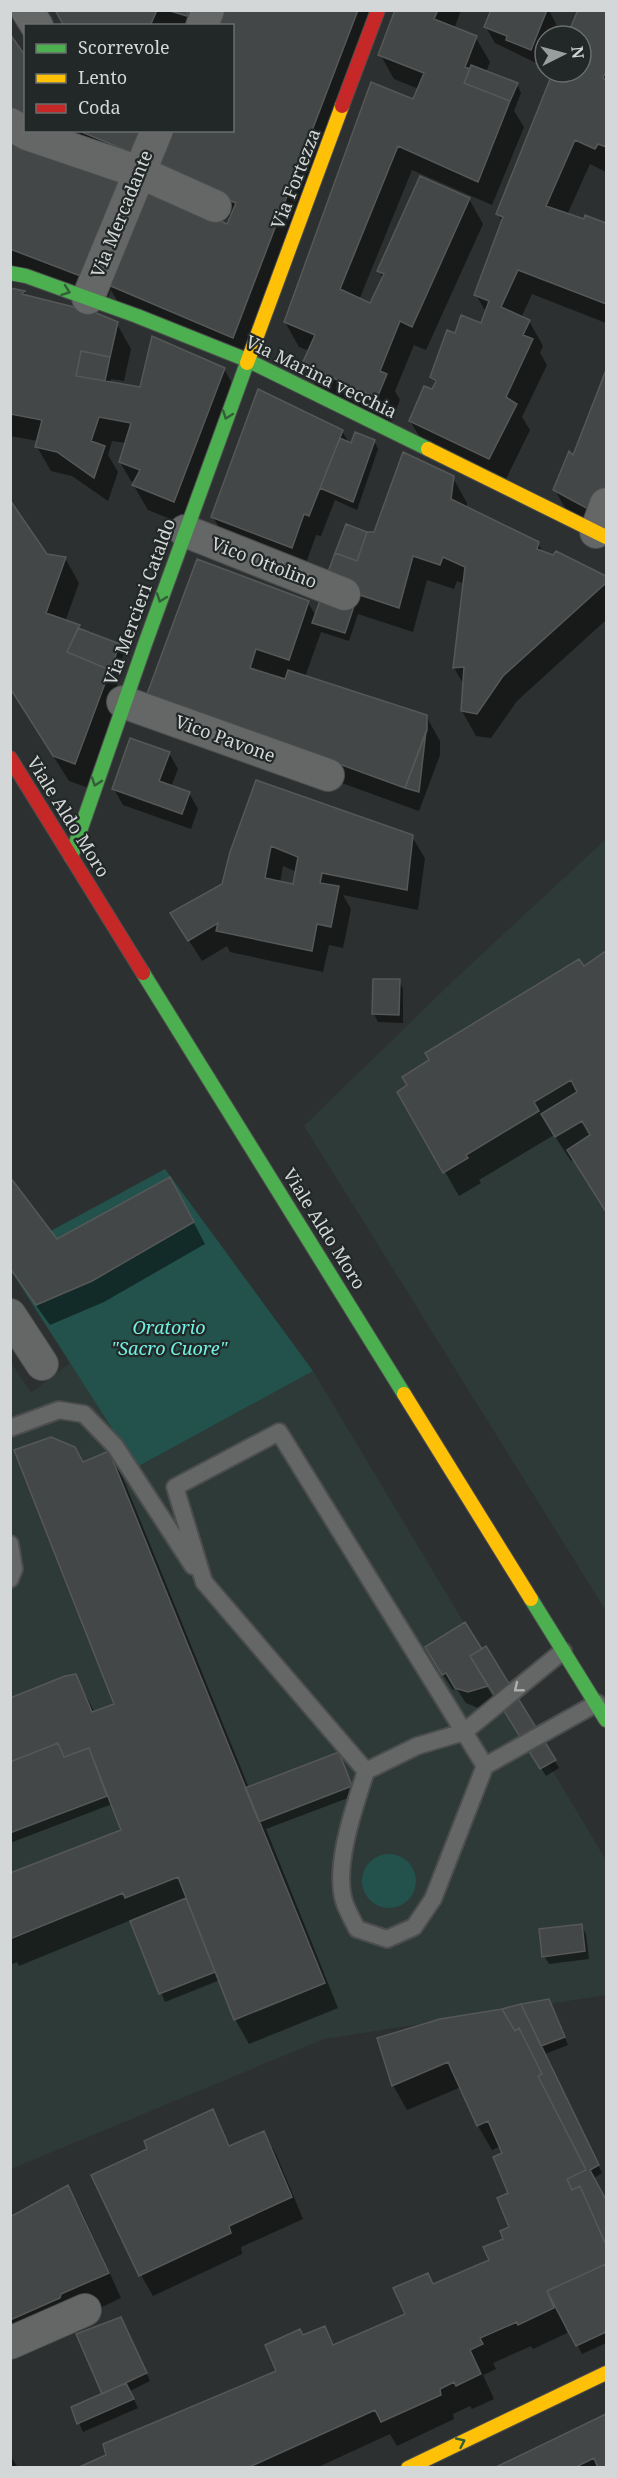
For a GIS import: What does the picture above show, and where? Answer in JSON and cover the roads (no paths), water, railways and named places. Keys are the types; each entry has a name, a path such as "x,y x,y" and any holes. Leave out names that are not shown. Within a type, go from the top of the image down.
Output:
{"street":[{"path":"27,10 36,24"},
{"name":"Via Fortezza","path":"248,360 378,10"},
{"path":"10,124 27,134 69,139 215,206"},
{"name":"Via Mercadante","path":"88,298 156,132"},
{"name":"Via Marina vecchia","path":"10,273 88,298 248,360 603,524"},
{"name":"Via Mercieri Cataldo","path":"71,857 123,702 248,360"},
{"name":"Vico Ottolino","path":"185,531 344,594"},
{"name":"Vico Pavone","path":"123,702 328,775"},
{"name":"Viale Aldo Moro","path":"11,762 606,1720"},
{"path":"10,1315 42,1364"},
{"path":"10,2343 85,2310"},
{"path":"408,2468 606,2373"}],"lane":[{"path":"10,1428 59,1410 84,1414 115,1446 204,1582 366,1771"},
{"path":"204,1582 175,1487 279,1432 485,1766"},
{"path":"10,1544 14,1569 10,1579"},
{"path":"563,1651 464,1732 417,1746 366,1771 348,1826 342,1870 344,1902 357,1929 387,1939 414,1927 433,1899 485,1766 597,1703"}],"park label":[{"name":"Oratorio \"Sacro Cuore\"","path":"169,1338"}]}
